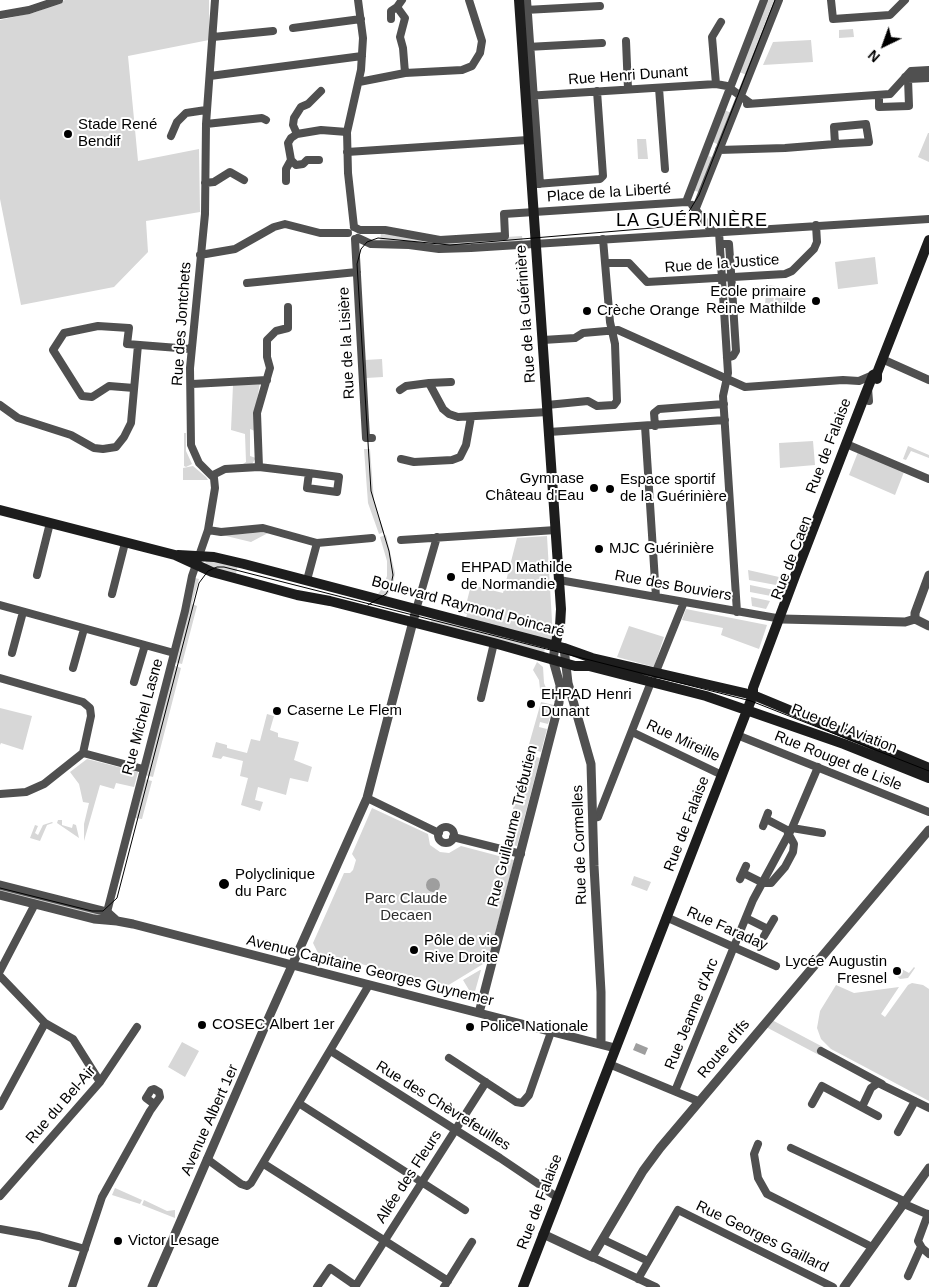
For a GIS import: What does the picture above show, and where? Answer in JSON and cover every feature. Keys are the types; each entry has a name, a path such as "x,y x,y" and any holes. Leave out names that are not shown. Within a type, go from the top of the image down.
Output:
{"main road":[{"name":"Rue de la Guérinière","path":"522,6 530,96 528,140 535,184 534,212 559,580 560,647"},
{"name":"Rue de Falaise","path":"782,619 867,394 876,383 875,374 929,240"},
{"name":"Rue de Caen","path":"753,695 758,690 782,619 851,446 867,394"},
{"name":"Boulevard Raymond Poincaré","path":"0,510 196,561 297,595 330,601 565,663 653,678 684,678 753,695"},
{"name":"Boulevard Raymond Poincaré","path":"196,561 214,557 560,647 747,710"},
{"name":"Rue de Falaise","path":"522,1287 543,1234 553,1195 616,1048 753,695"},
{"name":"Rue de l'Aviation","path":"753,695 929,768"},
{"name":"Rue de l'Aviation","path":"747,710 844,744 929,778"}],"street":[{"path":"0,15 29,10 59,0"},
{"name":"Rue des Jontchets","path":"213,475 199,463 191,445 191,349 205,214 206,110 215,0"},
{"path":"358,0 361,19 362,56 359,82 347,132 354,230 350,237 371,244 409,245 439,249 929,219"},
{"path":"391,19 392,11 402,0"},
{"path":"359,82 405,73 462,70 472,66 480,53 482,41 469,0"},
{"path":"522,6 527,0"},
{"path":"737,612 724,404 727,358 720,244 716,232 705,223 696,208 686,202 764,0"},
{"path":"696,208 778,0"},
{"path":"831,0 833,19 890,15 905,0"},
{"path":"522,6 600,6"},
{"path":"397,7 405,18 400,37 405,73"},
{"path":"293,28 361,19"},
{"path":"716,84 712,37 721,22"},
{"path":"213,37 273,31"},
{"path":"626,41 628,89"},
{"path":"526,47 602,42"},
{"path":"210,76 362,56"},
{"path":"730,88 740,99 750,103 879,95 890,94 911,71 929,70"},
{"path":"879,95 880,107 909,106 906,78"},
{"path":"906,78 929,78"},
{"name":"Rue Henri Dunant","path":"530,96 716,84 730,88"},
{"path":"659,88 665,169"},
{"path":"297,134 293,125 294,118 301,107 308,104 321,91"},
{"path":"530,96 535,184 600,180 603,176 597,91"},
{"path":"171,136 177,122 186,113 206,110"},
{"path":"206,124 262,118 266,120"},
{"path":"719,150 835,144 869,142 866,124 834,127 835,144"},
{"path":"286,181 286,169 291,160 288,143 291,138 297,134 322,130 347,132"},
{"path":"347,152 528,140"},
{"path":"291,160 299,166 307,160 319,160"},
{"path":"205,183 214,182 230,172 244,180"},
{"name":"Place de la Liberté","path":"354,230 385,230 440,240 505,236 504,214 686,202"},
{"path":"695,233 701,230 705,223"},
{"path":"200,255 236,249 274,227 285,224 320,234 354,230"},
{"name":"Rue de la Justice","path":"606,263 629,263 647,282 789,273 816,246 816,225"},
{"name":"Rue de la Lisière","path":"356,239 356,272 366,438 372,438"},
{"path":"429,383 443,409 449,414 472,417 588,401 597,406 616,403 615,344 611,331 603,239"},
{"path":"720,244 729,244 736,351 733,356 727,358"},
{"path":"246,283 356,272"},
{"path":"259,467 257,413 270,368 267,357 267,340 276,330 288,328 288,307"},
{"path":"134,388 109,386 92,397 82,396 53,350 64,333 98,326 129,328 128,344 191,349"},
{"path":"543,340 575,338 583,333 618,330 727,380 747,387 843,380 859,381 875,374"},
{"path":"0,405 18,418 71,435 94,448 110,449 120,443 131,423 138,345"},
{"path":"882,359 929,380"},
{"path":"192,384 267,380"},
{"path":"859,381 867,394"},
{"path":"400,390 406,386 451,382"},
{"path":"655,426 654,413 657,409 724,404"},
{"path":"401,459 414,462 452,460 460,457 466,445 472,417"},
{"path":"549,432 725,420"},
{"path":"645,426 656,598"},
{"path":"851,446 929,480"},
{"path":"309,473 259,467 225,469 213,475 215,484 208,530 221,532 263,528 317,543 372,538"},
{"path":"37,575 50,523"},
{"name":"Rue Michel Lasne","path":"107,912 196,561 208,530"},
{"path":"401,540 556,530"},
{"path":"416,610 437,537"},
{"path":"112,594 126,542"},
{"path":"307,580 317,543"},
{"path":"915,619 915,612 929,575"},
{"name":"Rue des Bouviers","path":"559,580 782,619"},
{"path":"593,818 598,817 684,602"},
{"path":"0,605 174,653"},
{"name":"Avenue Albert 1er","path":"152,1287 367,798 416,610"},
{"path":"12,653 23,612"},
{"path":"782,619 906,622 915,619 929,626"},
{"path":"73,668 84,629"},
{"path":"481,698 494,643"},
{"path":"134,682 145,645"},
{"name":"Rue Guillaume Trébutien","path":"480,1013 560,698 560,685 553,660 560,647"},
{"name":"Rue de Cormelles","path":"560,647 591,764 601,992 601,1044"},
{"path":"0,678 87,705 91,716 83,754 44,784 26,792 0,794"},
{"path":"560,698 566,692 572,697"},
{"name":"Rue Mireille","path":"632,732 722,775"},
{"name":"Rue Rouget de Lisle","path":"738,735 929,812"},
{"path":"83,754 143,769"},
{"name":"Rue Jeanne d'Arc","path":"676,1091 746,918 790,831 818,767"},
{"path":"367,798 439,833 439,838 444,842 449,842 453,837 521,854"},
{"path":"766,819 790,831 822,833"},
{"name":"Route d'Ifs","path":"592,1257 604,1240 643,1171 698,1101 929,830"},
{"path":"743,873 764,883 771,883 789,860 794,844 790,831"},
{"name":"Avenue Capitaine Georges Guynemer","path":"0,885 107,912 117,920"},
{"name":"Avenue Capitaine Georges Guynemer","path":"0,895 94,919 117,920 616,1048"},
{"path":"0,971 35,904"},
{"name":"Rue Faraday","path":"666,917 776,966"},
{"path":"746,918 766,933 774,919"},
{"path":"0,976 45,1023 73,1039 100,1082"},
{"path":"207,1159 244,1186 251,1183 300,1104 369,985"},
{"path":"0,1106 45,1023"},
{"name":"Rue du Bel-Air","path":"0,1196 100,1082 137,1027"},
{"path":"449,1058 516,1102 525,1101 540,1067 551,1032"},
{"name":"Rue des Chèvrefeuilles","path":"331,1051 540,1185"},
{"path":"821,1051 929,1108"},
{"path":"609,1064 698,1101"},
{"name":"Allée des Fleurs","path":"356,1286 486,1082"},
{"path":"862,1107 872,1088 878,1083 882,1084"},
{"path":"812,1104 822,1086 878,1116"},
{"path":"898,1132 915,1101"},
{"path":"72,1287 102,1197 154,1104"},
{"path":"300,1104 464,1210"},
{"path":"758,1144 754,1154 758,1178 767,1194 872,1246"},
{"path":"791,1148 928,1214 919,1238 921,1246 929,1254"},
{"path":"264,1164 425,1267 446,1284 472,1242"},
{"path":"844,1287 903,1202 927,1173"},
{"name":"Rue Georges Gaillard","path":"638,1278 678,1210 833,1287"},
{"path":"0,1229 39,1236 85,1249"},
{"path":"543,1234 656,1287"},
{"path":"604,1240 648,1261"},
{"path":"908,1276 921,1246"},
{"path":"317,1287 330,1268 356,1286"}],"green space":[{"name":"Stade René Bendif","path":"65,0 209,0 209,40 128,56 138,161 199,149 200,212 146,221 148,252 114,287 21,305 0,199 0,20 36,12"},
{"path":"767,0 776,0 747,75 739,72"},
{"path":"853,29 854,37 839,38 839,30"},
{"path":"811,40 813,62 763,65 773,42"},
{"path":"724,110 732,113 719,145 713,142"},
{"path":"929,133 929,162 918,157"},
{"path":"637,139 646,139 648,159 638,159"},
{"path":"708,151 710,152 709,156 714,158 701,193 693,190"},
{"path":"381,232 457,240 522,236 523,243 457,246 380,242"},
{"path":"875,257 878,284 838,289 835,262"},
{"path":"767,285 775,286 773,305 765,304"},
{"path":"776,295 792,297 791,308 774,305"},
{"path":"382,359 383,377 366,378 365,360"},
{"path":"260,382 255,413 255,431 250,429 250,456 256,458 252,464 243,464 246,462 245,434 231,430 233,385"},
{"path":"184,433 186,433 186,451 192,464 186,467 184,466"},
{"path":"813,441 815,465 780,468 779,443"},
{"path":"908,446 929,455 929,458 911,451 906,460 903,459"},
{"path":"364,449 370,449 374,501 384,532 379,534 368,503"},
{"path":"858,452 904,472 895,495 849,475"},
{"path":"193,466 208,480 183,480 183,468"},
{"path":"270,532 251,542 222,535"},
{"path":"386,535 395,573 393,585 386,597 378,594 387,576 387,561 380,537"},
{"path":"547,536 553,638 549,640 466,618 467,614 464,613 471,585 503,593 517,538"},
{"path":"206,560 238,565 235,577 205,566"},
{"path":"748,570 779,577 776,585 749,580"},
{"path":"195,578 199,579 192,604 197,606 182,664 174,662"},
{"path":"750,585 774,590 771,596 750,592"},
{"path":"751,597 770,601 766,609 752,606"},
{"path":"686,609 767,625 759,649 721,635 723,628 682,620"},
{"path":"432,617 546,646 543,656 430,626"},
{"path":"629,626 664,637 654,667 617,657"},
{"path":"537,662 543,667 544,683 551,700 541,698 539,680 533,670"},
{"path":"173,665 181,668 153,777 145,775"},
{"path":"541,702 554,705 548,724 540,722 539,727 547,729 541,752 528,748"},
{"path":"0,708 32,716 23,750 1,743 0,745"},
{"path":"267,714 274,716 270,730 278,733 278,737 299,742 294,760 312,767 308,782 290,778 286,795 258,787 255,800 263,802 260,811 241,805 248,778 240,776 243,761 223,756 221,759 212,757 216,742 227,745 227,748 247,753 251,739 260,741"},
{"path":"526,754 540,758 517,846 505,843"},
{"path":"87,759 138,772 134,787 116,783 114,789 100,785 84,841 84,824 89,803 83,802 79,784 70,772"},
{"path":"144,779 152,781 142,819 135,818 135,813"},
{"name":"Parc Claude Decaen","path":"372,808 428,834 430,845 440,852 449,853 461,846 514,860 488,961 447,986 318,953 313,943 344,873 350,873 353,870 356,860 352,854"},
{"path":"58,820 62,820 62,825 72,828 73,824 76,825 79,838 57,823"},
{"path":"52,822 47,825 40,841 30,838 35,825 38,826 35,833 38,835 43,825"},
{"path":"634,876 651,882 647,891 631,885"},
{"path":"0,887 96,911 97,918 0,893"},
{"path":"263,939 279,942 278,952 256,947"},
{"path":"896,966 909,973 915,968 908,978 900,979 893,973"},
{"path":"480,970 474,995 472,995 463,980"},
{"path":"912,983 923,985 929,989 929,1101 831,1049 821,1039 817,1028 820,1011 836,985 854,993 899,987 881,1014 885,1017 908,985"},
{"path":"772,1020 823,1047 819,1055 766,1027"},
{"path":"182,1042 199,1051 185,1077 168,1067"},
{"path":"115,1188 142,1200 140,1204 112,1195"},
{"path":"144,1200 167,1211 175,1210 175,1218 142,1205"}],"shaded area":[{"path":"433,878 438,880 440,885 438,890 433,892 428,890 426,885 428,880"},
{"path":"636,1043 648,1048 645,1055 633,1050"}],"tram line":[{"path":"368,605 386,594 391,585 393,575 389,551 371,491 357,264 361,249 367,242 378,238 450,245 653,228 670,226 679,222 688,213 699,195 775,0"},
{"path":"0,888 92,911 103,911 117,898 199,583 208,571 217,567 224,567 751,701 929,771"}],"place":[{"name":"Stade René Bendif","path":"68,134"},
{"name":"Ecole primaire Reine Mathilde","path":"816,301"},
{"name":"Crèche Orange","path":"587,311"},
{"name":"Gymnase Château d'Eau","path":"594,488"},
{"name":"Espace sportif de la Guérinière","path":"610,489"},
{"name":"MJC Guérinière","path":"599,549"},
{"name":"EHPAD Mathilde de Normandie","path":"451,577"},
{"name":"EHPAD Henri Dunant","path":"531,704"},
{"name":"Caserne Le Flem","path":"277,711"},
{"name":"Polyclinique du Parc","path":"224,884"},
{"name":"Pôle de vie Rive Droite","path":"414,950"},
{"name":"Lycée Augustin Fresnel","path":"897,971"},
{"name":"COSEC Albert 1er","path":"202,1025"},
{"name":"Police Nationale","path":"470,1027"},
{"name":"Victor Lesage","path":"118,1241"}],"district":[{"name":"LA GUÉRINIÈRE","path":"692,221"}]}
